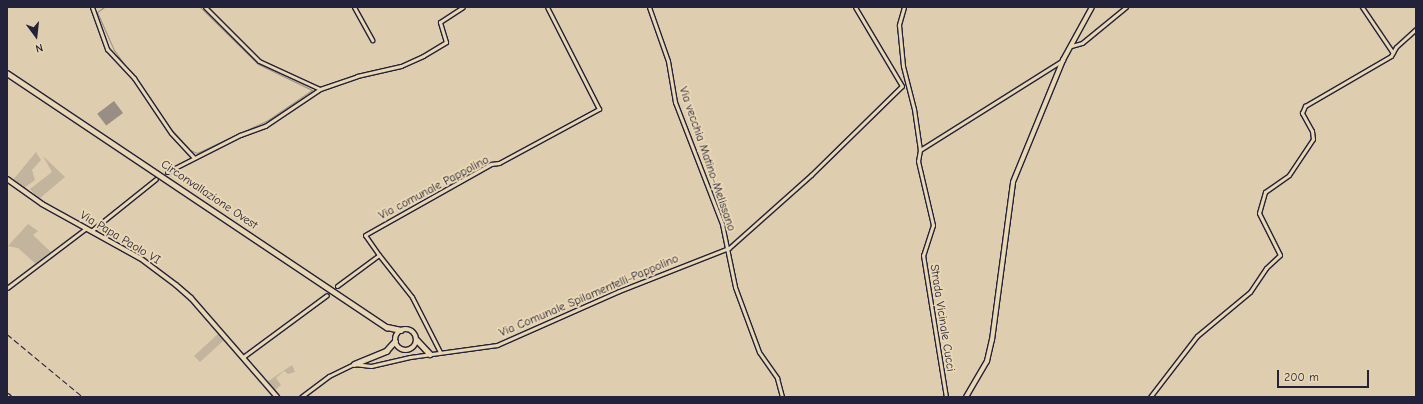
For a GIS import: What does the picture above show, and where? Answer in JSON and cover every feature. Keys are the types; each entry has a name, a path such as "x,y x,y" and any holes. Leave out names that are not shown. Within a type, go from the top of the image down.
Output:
{"main road":[{"path":"966,397 986,361 992,340 1013,182 1063,60 1092,7"},
{"name":"Circonvallazione Ovest","path":"7,74 387,327 402,330"},
{"name":"Via Papa Paolo VI","path":"7,179 19,190 140,258 176,285 243,357 277,397"},
{"path":"387,327 399,348"},
{"path":"386,351 402,330 412,331 417,340 430,354"},
{"path":"415,347 417,340"},
{"path":"354,364 386,351 399,348 409,351 415,347 426,348"}],"street":[{"path":"92,7 107,49 134,78 171,133 194,158"},
{"path":"205,7 259,61 320,89"},
{"path":"354,7 372,40"},
{"path":"167,172 240,134 265,126 320,89 357,76 401,66 423,56 446,42 440,22 463,7"},
{"name":"Via comunale Pappolino","path":"379,256 366,235 491,164 499,163 599,109 547,7"},
{"name":"Via vecchia Matino-Melissano","path":"649,7 668,61 675,102 728,248 735,287 759,352 777,378 782,397"},
{"path":"728,248 811,176 902,86 855,7"},
{"name":"Strada Vicinale Cucci","path":"904,7 899,25 903,66 914,109 920,150 918,161 933,225 923,255 946,397"},
{"path":"1071,46 1082,43 1126,7"},
{"path":"1362,7 1393,53"},
{"path":"1150,397 1197,336 1250,292 1266,268 1280,255 1259,213 1266,192 1289,175 1313,139 1312,131 1302,113 1305,106 1393,53 1416,29"},
{"path":"920,150 1063,60"},
{"path":"91,231 156,180"},
{"path":"7,288 85,228"},
{"name":"Via Comunale Spilamentelli-Pappolino","path":"430,354 496,345 619,291 728,248"},
{"path":"337,286 379,256 412,297 440,352"},
{"path":"243,357 327,295"},
{"path":"301,397 328,376 354,364 371,366 430,354"}],"shaded area":[{"path":"114,101 123,113 106,126 97,114"},
{"path":"36,152 41,160 32,170 35,180 24,188 13,180"},
{"path":"43,156 65,177 39,199 30,189 52,172"},
{"path":"28,224 38,231 33,235 53,254 37,265 18,248 8,246"},
{"path":"219,333 227,342 223,341 200,362 194,356"},
{"path":"292,365 295,372 288,374 284,371 276,378 281,385 275,390 267,382"}],"waterway":[{"path":"104,7 97,12 114,50 172,130 190,150 197,153 268,120 312,90"},
{"path":"200,7 258,64 312,90"}],"railway":[{"path":"7,334 83,397"}]}
